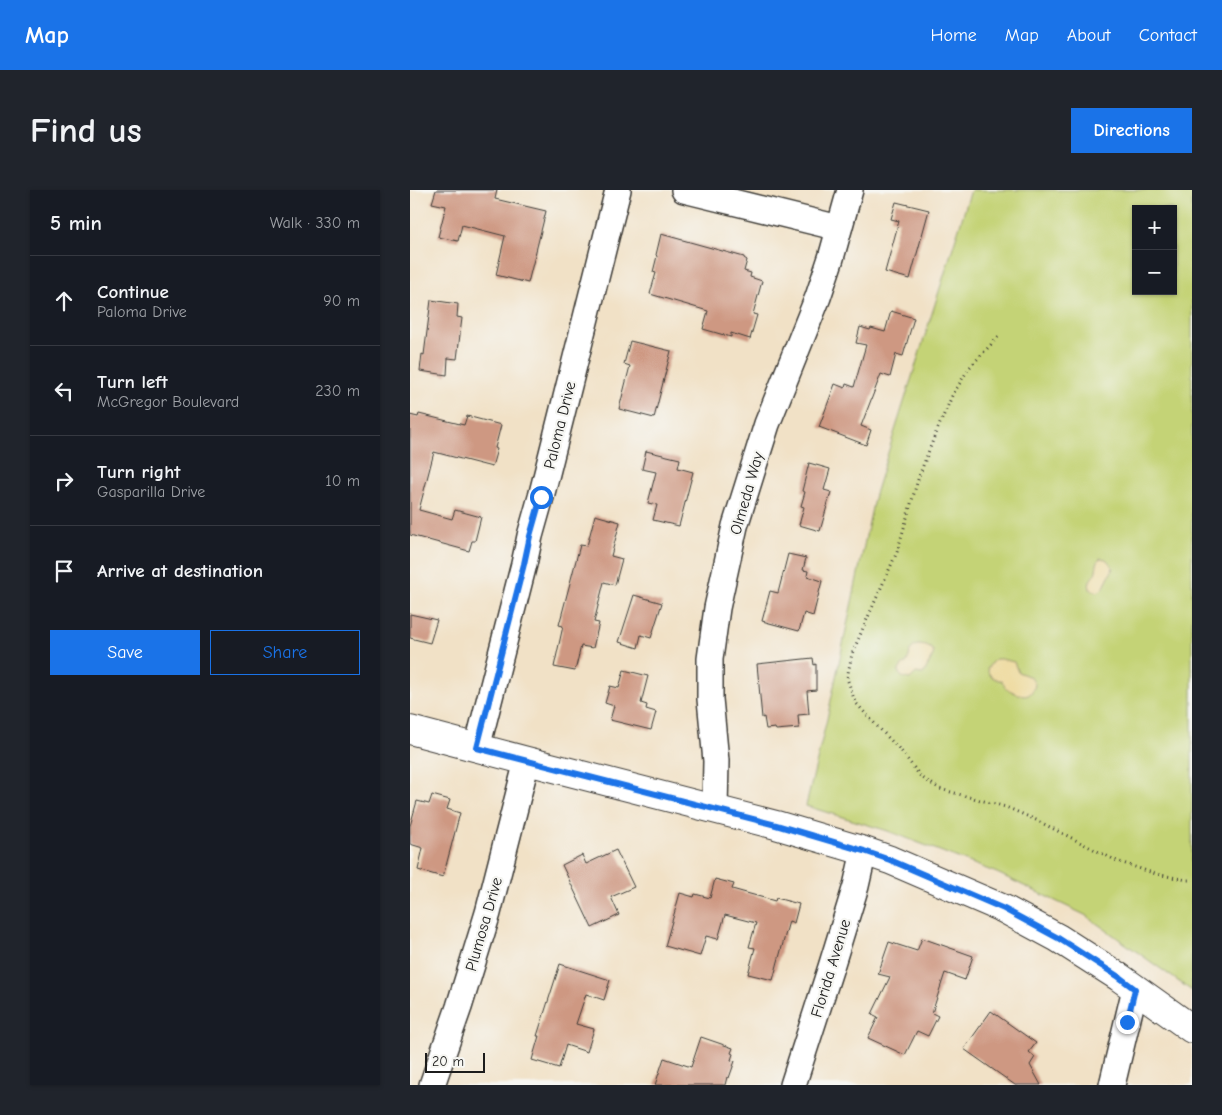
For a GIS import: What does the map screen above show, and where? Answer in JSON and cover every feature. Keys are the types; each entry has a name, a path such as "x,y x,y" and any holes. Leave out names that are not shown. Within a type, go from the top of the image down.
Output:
{"main road":[{"path":"410,730 527,762 776,825 890,860 1004,909 1058,938 1119,977 1192,1029"}],"street":[{"name":"Paloma Drive","path":"477,748 618,190"},
{"path":"684,190 839,228"},
{"name":"Olmeda Way","path":"715,809 716,761 710,699 710,660 717,608 736,526 767,424 818,297 850,190"},
{"name":"Plumosa Drive","path":"432,1085 459,1007 488,913 527,762"},
{"name":"Florida Avenue","path":"793,1085 856,886 864,851"},
{"path":"1112,1085 1135,989"}],"path":[{"path":"998,337 969,368 952,396 922,468 897,552 852,654 847,678 855,702 902,752 921,776 940,789 1006,808 1036,820 1117,861 1156,874 1192,880"}],"green space":[{"path":"971,190 1192,190 1192,991 1085,915 997,873 888,831 806,806 827,719 875,494"}],"sand":[{"path":"1100,558 1106,559 1113,567 1104,586 1098,592 1090,589 1089,585"},
{"path":"917,645 929,647 934,652 933,655 924,673 916,673 910,679 905,678 899,674 899,670 906,663 910,651"},
{"path":"996,659 1014,662 1018,672 1031,677 1035,685 1031,693 1024,696 1017,694 1006,689 1002,681 991,676 987,669"}],"building":[{"path":"436,190 497,190 495,199 546,211 528,283 496,275 505,236 462,225 458,241 438,237 446,206 432,203"},
{"path":"896,202 929,210 910,279 885,272 899,221 891,219"},
{"path":"661,234 744,257 747,260 744,271 751,273 750,277 762,281 753,314 757,315 750,339 731,333 731,337 703,329 708,311 650,294 656,273 653,272"},
{"path":"431,300 458,304 457,317 462,318 457,359 448,358 447,375 420,371 422,354 424,355"},
{"path":"891,311 914,318 903,356 896,354 890,377 881,374 861,426 871,430 866,445 819,427 835,384 845,388 846,384 854,387 866,345 856,343 860,327 885,332"},
{"path":"630,341 671,351 654,418 619,409 630,366 624,364"},
{"path":"419,414 464,425 467,416 501,425 492,467 434,452 419,510 452,519 455,510 481,517 475,541 472,541 469,551 410,535 410,415 418,417"},
{"path":"646,451 680,459 678,468 693,472 679,526 653,520 657,505 648,503 656,472 642,469"},
{"path":"809,463 830,469 824,490 831,492 820,531 799,525 804,507 801,506 805,492 802,491"},
{"path":"595,515 620,522 611,556 622,559 615,585 604,582 594,622 599,623 593,648 581,646 575,671 554,667 563,626 559,625 580,545 587,546"},
{"path":"788,554 806,558 803,570 808,571 807,576 822,581 813,616 804,613 799,631 762,621 770,591 778,593"},
{"path":"634,595 662,603 651,638 641,635 638,648 619,642"},
{"path":"410,614 437,620 430,643 410,638"},
{"path":"813,658 814,665 816,664 816,690 807,691 809,714 798,715 799,728 766,729 764,717 762,718 757,664"},
{"path":"624,670 648,676 641,703 647,705 646,709 656,712 651,730 610,720 614,706 605,703 610,686 619,688"},
{"path":"432,795 450,800 447,809 460,813 443,877 418,870 423,848 410,844 410,826 417,801 429,804"},
{"path":"616,850 634,887 611,897 619,915 592,928 562,865 582,855 586,864"},
{"path":"715,879 734,884 732,889 775,901 776,898 799,904 794,923 789,921 773,980 748,974 755,948 749,947 756,923 725,915 718,939 706,936 700,956 665,946 680,893 694,897 695,894 710,898"},
{"path":"922,938 973,956 965,980 945,973 932,1013 938,1016 928,1036 917,1031 905,1055 868,1038 878,1017 872,1014 890,977 878,974 889,942 917,951"},
{"path":"560,964 610,980 604,1000 586,994 576,1024 594,1029 587,1052 566,1045 559,1068 532,1060 539,1036 537,1036"},
{"path":"991,1011 1036,1043 1029,1052 1035,1057 1030,1065 1041,1085 1015,1085 964,1049"},
{"path":"701,1037 733,1048 731,1060 735,1061 725,1085 655,1085 664,1058 691,1067"}],"route":[{"path":"541,497 477,748 776,825 890,860 1004,909 1058,938 1119,977 1135,989 1127,1022"}]}
